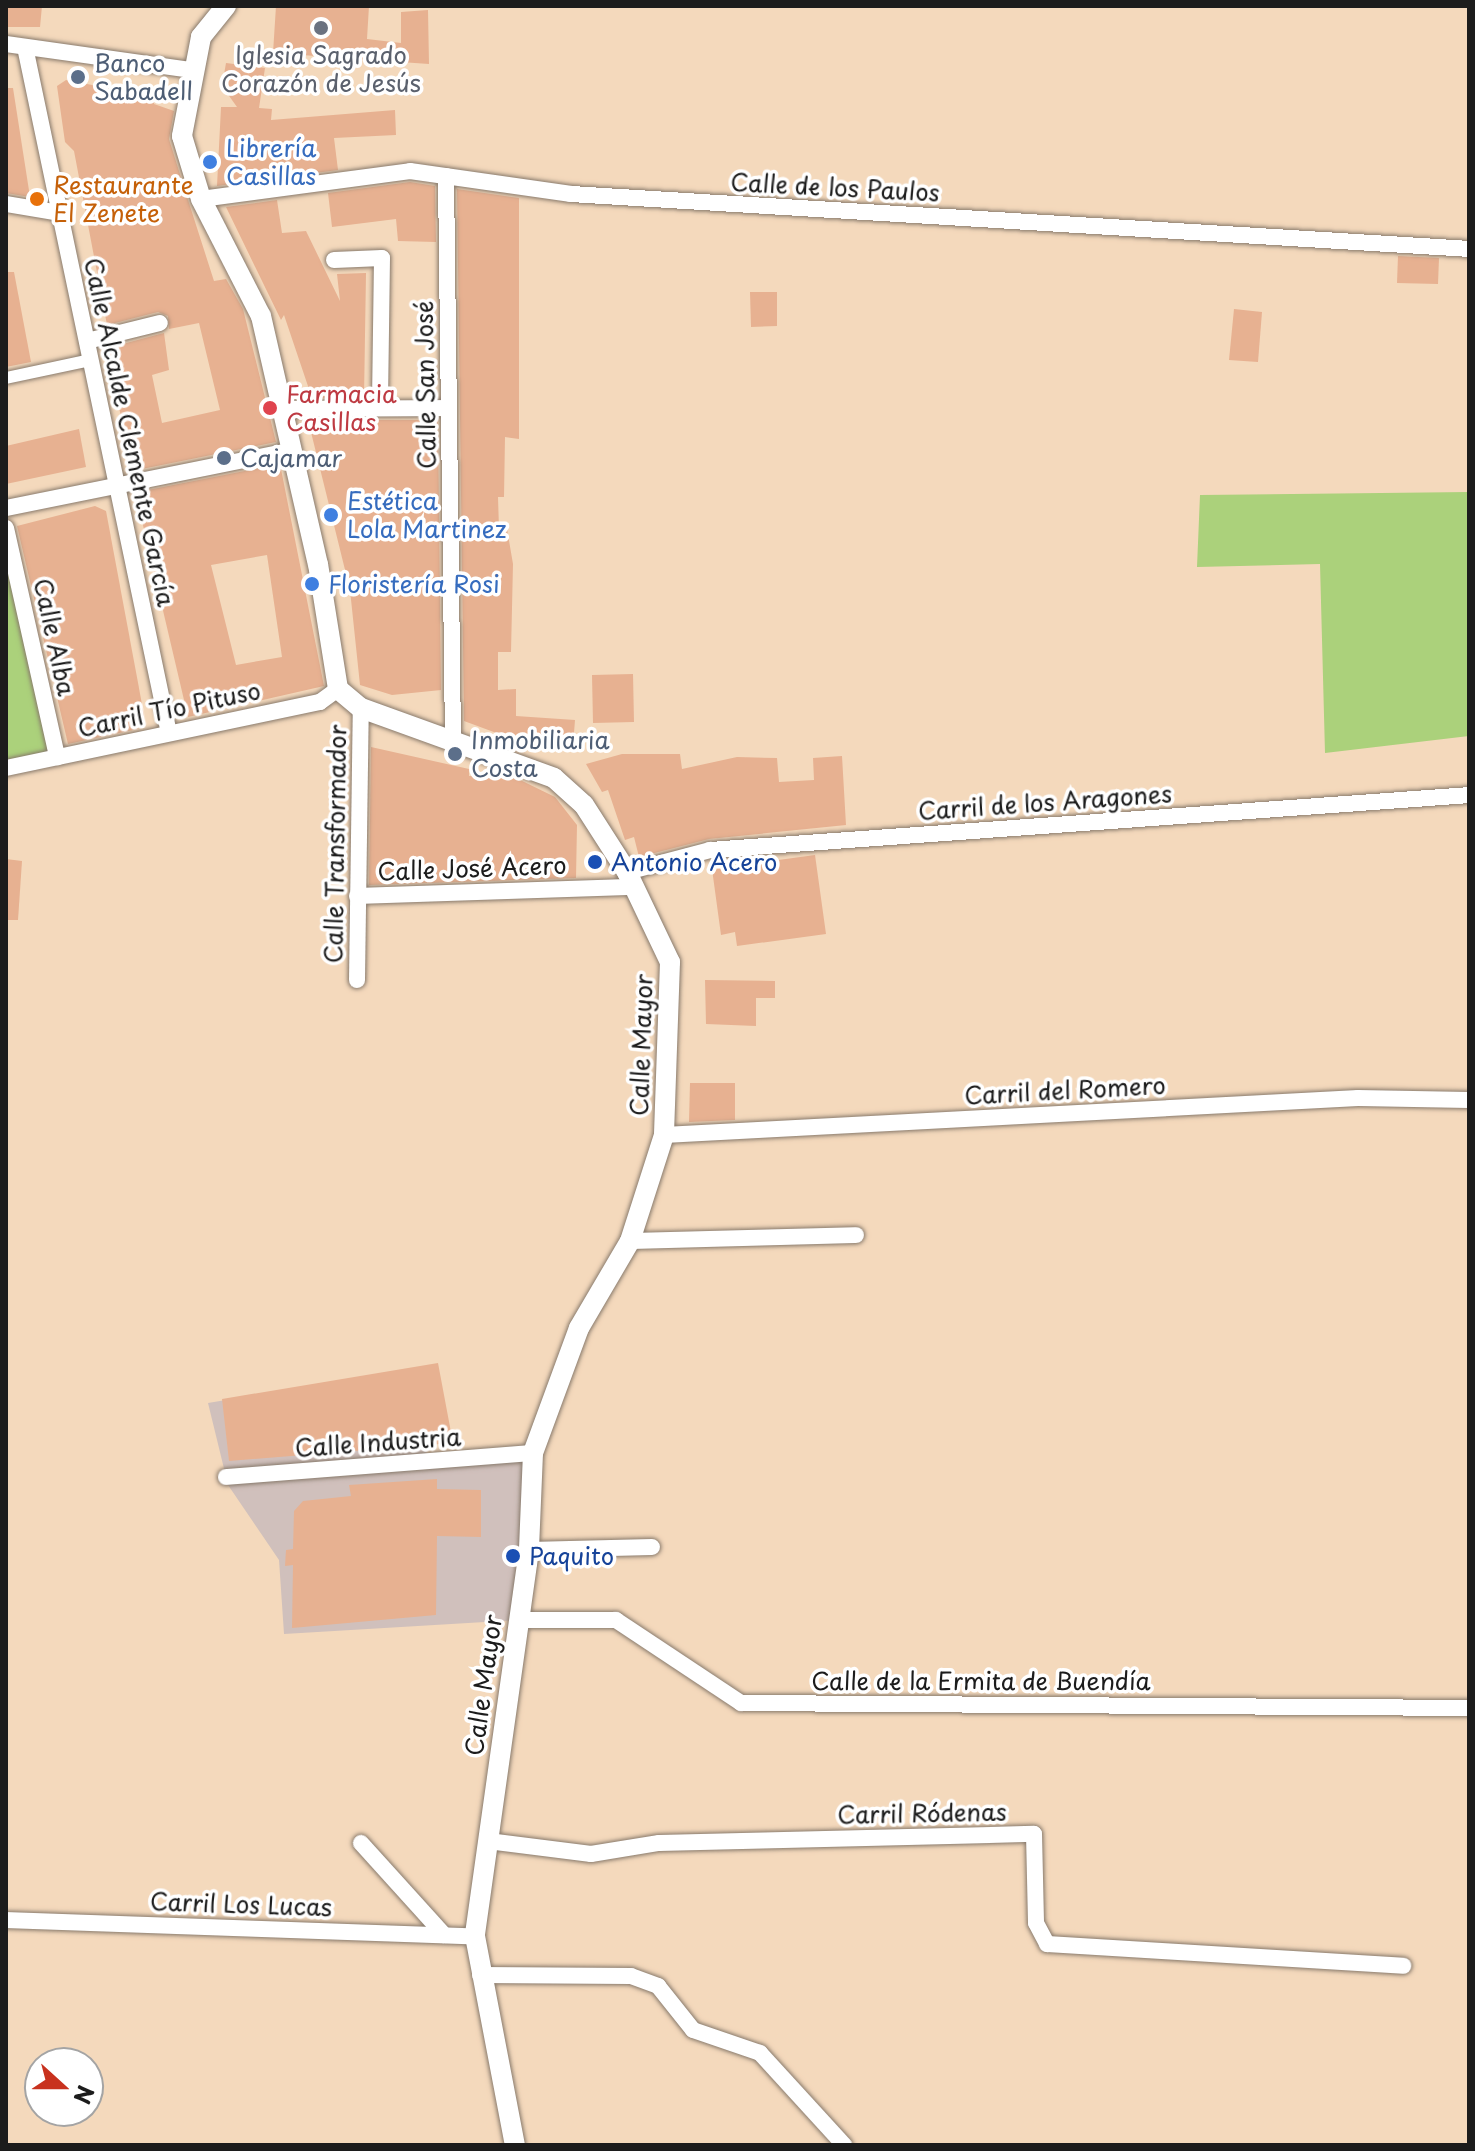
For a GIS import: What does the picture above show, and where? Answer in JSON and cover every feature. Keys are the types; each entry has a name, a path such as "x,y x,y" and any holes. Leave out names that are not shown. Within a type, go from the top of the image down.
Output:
{"street":[{"path":"226,6 201,37 190,70 182,136 201,199 261,316 293,450 338,689"},
{"path":"6,44 190,70"},
{"name":"Calle Alcalde Clemente García","path":"25,47 169,733"},
{"name":"Calle de los Paulos","path":"201,199 410,171 571,194 1469,249"},
{"name":"Calle San José","path":"446,176 453,737"},
{"path":"6,204 60,213"},
{"path":"334,260 382,258 380,408"},
{"path":"87,341 160,323"},
{"path":"6,378 91,360"},
{"path":"284,409 449,408"},
{"path":"6,508 293,450"},
{"name":"Calle Alba","path":"6,528 57,757"},
{"name":"Calle Mayor","path":"338,689 361,708 453,737 554,778 584,805 631,880 670,962 664,1135 630,1241 579,1328 533,1453 529,1550 475,1936 480,1975 515,2145"},
{"name":"Carril Tío Pituso","path":"6,768 320,702 338,689"},
{"name":"Calle Transformador","path":"357,980 361,708"},
{"name":"Carril de los Aragones","path":"631,880 710,850 1469,795"},
{"name":"Calle José Acero","path":"357,896 631,880"},
{"name":"Carril del Romero","path":"664,1135 1358,1098 1469,1100"},
{"path":"630,1241 856,1235"},
{"name":"Calle Industria","path":"226,1477 533,1453"},
{"path":"529,1550 652,1547"},
{"name":"Calle de la Ermita de Buendía","path":"518,1620 616,1620 741,1703 1469,1708"},
{"name":"Carril Ródenas","path":"488,1841 591,1854 659,1843 1034,1834 1036,1923 1047,1944 1403,1966"},
{"path":"361,1843 444,1935"},
{"name":"Carril Los Lucas","path":"6,1920 475,1936"},
{"path":"480,1975 631,1976 658,1986 693,2030 760,2053 844,2145"}],"shaded area":[{"path":"415,1368 428,1464 533,1453 518,1620 284,1634 279,1560 228,1485 208,1403"}],"green space":[{"path":"1469,492 1469,736 1325,753 1320,564 1197,567 1200,495"},
{"path":"6,533 55,756 6,766"}],"building":[{"path":"6,6 42,6 40,27 6,27"},
{"name":"Iglesia Sagrado Corazón de Jesús","path":"276,6 369,6 367,39 401,43 401,12 428,10 429,64 273,53"},
{"path":"226,63 265,68 259,108 272,109 271,120 395,110 396,135 334,138 338,170 217,186 221,107 237,107 222,86"},
{"path":"66,80 155,97 154,104 174,111 169,139 214,281 226,279 243,309 276,442 132,471 108,353 115,346 164,333 169,370 152,375 162,423 220,410 199,323 169,329 168,316 158,312 107,325 74,151 65,142 57,86"},
{"path":"6,88 13,88 30,197 6,193"},
{"path":"410,182 435,186 436,242 398,241 396,219 332,227 328,193"},
{"path":"457,189 519,198 519,439 505,437 504,497 498,497 499,529 507,529 513,564 511,652 498,652 498,690 516,689 516,716 575,720 573,746 526,744 464,721"},
{"path":"277,200 282,233 306,231 340,301 337,274 366,273 364,398 312,398 284,315 281,320 226,207"},
{"path":"1398,256 1439,258 1438,284 1397,283"},
{"path":"6,272 14,272 31,362 6,367"},
{"path":"750,292 777,292 777,326 751,327"},
{"path":"1234,309 1262,312 1258,362 1229,360"},
{"path":"308,420 438,420 441,690 392,695 360,685 350,590"},
{"path":"79,429 86,467 6,484 6,446"},
{"path":"280,464 324,686 188,717 138,504 148,490","holes":["267,555 282,657 236,665 211,565"]},
{"path":"95,506 106,511 144,715 138,729 68,744 17,526"},
{"path":"633,674 634,722 593,723 592,675"},
{"path":"371,747 469,769 469,776 512,776 555,797 577,825 576,878 369,885"},
{"path":"622,754 680,754 682,769 737,757 777,758 779,782 814,780 813,758 842,756 846,825 709,839 639,857 634,837 625,840 608,790 602,792 586,764"},
{"path":"815,855 826,934 737,946 735,932 721,935 712,869"},
{"path":"6,859 22,861 18,920 6,920"},
{"path":"705,980 775,981 775,998 756,998 756,1026 706,1024"},
{"path":"690,1083 735,1083 735,1120 689,1122"},
{"path":"438,1363 453,1443 229,1461 222,1399"},
{"path":"437,1479 437,1489 481,1490 481,1537 437,1536 436,1615 292,1628 293,1565 285,1566 286,1550 293,1549 294,1511 303,1501 351,1496 349,1485"}],"place":[{"name":"Iglesia Sagrado Corazón de Jesús","path":"321,28"},
{"name":"Banco Sabadell","path":"78,77"},
{"name":"Librería Casillas","path":"210,162"},
{"name":"Restaurante El Zenete","path":"37,199"},
{"name":"Farmacia Casillas","path":"270,408"},
{"name":"Cajamar","path":"224,458"},
{"name":"Estética Lola Martinez","path":"331,515"},
{"name":"Floristería Rosi","path":"312,584"},
{"name":"Inmobiliaria Costa","path":"455,754"},
{"name":"Antonio Acero","path":"595,862"},
{"name":"Paquito","path":"513,1556"}]}
